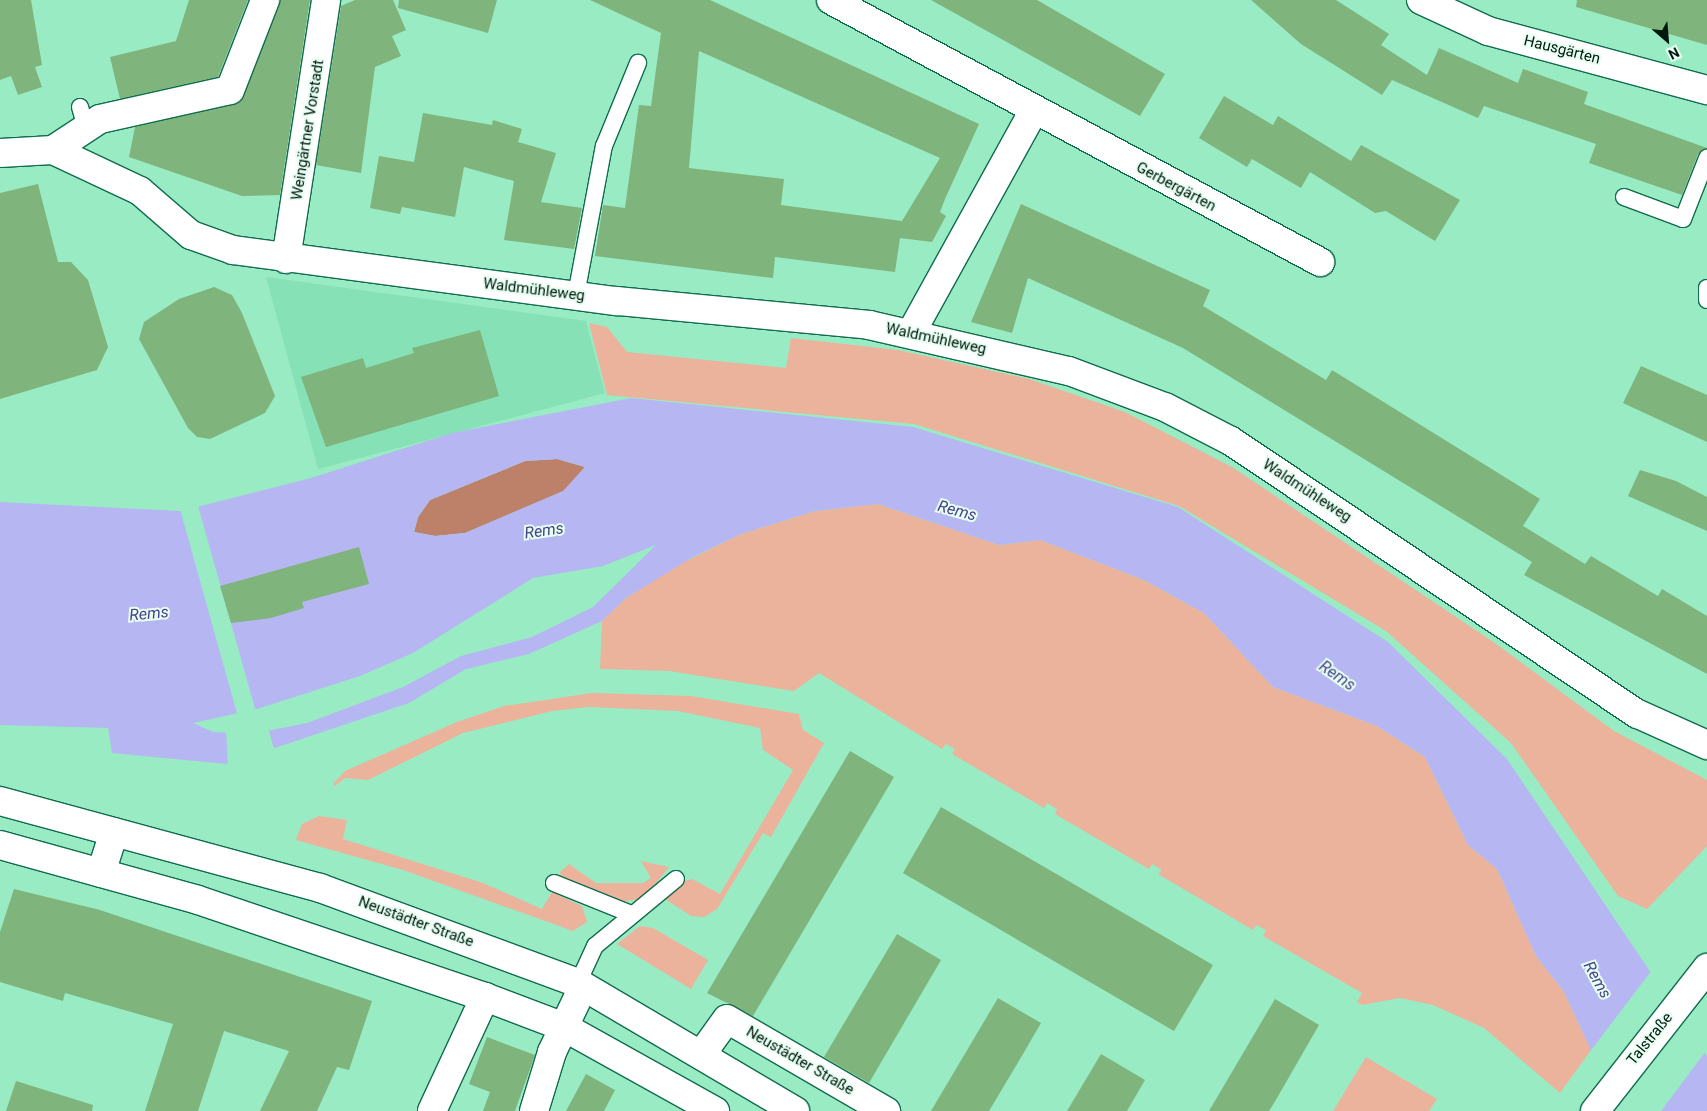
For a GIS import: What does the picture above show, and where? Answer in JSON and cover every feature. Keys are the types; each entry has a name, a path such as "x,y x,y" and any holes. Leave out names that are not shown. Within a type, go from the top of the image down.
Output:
{"street":[{"path":"0,152 53,150 83,118 100,119 230,90 265,0"},
{"name":"Weingärtner Vorstadt","path":"286,258 326,0"},
{"name":"Gerbergärten","path":"830,0 865,14 1034,110 1320,262"},
{"name":"Hausgärten","path":"1421,0 1488,31 1707,90"},
{"path":"911,333 1034,110"},
{"name":"Waldmühleweg","path":"53,150 140,191 191,235 233,250 576,295 911,333 1036,360 1165,408 1231,441 1638,714 1707,745"},
{"name":"Neustädter Straße","path":"0,801 320,888 581,985 795,1111"},
{"path":"101,874 114,832"},
{"path":"0,845 198,900 485,997 564,1027 715,1111"},
{"name":"Talstraße","path":"1595,1111 1707,968"},
{"path":"534,1111 552,1052 581,985"},
{"path":"432,1111 485,997"},
{"name":"Neustädter Straße","path":"701,1055 727,1019 886,1111"}],"lane":[{"path":"576,295 604,146 638,63"},
{"path":"1624,198 1683,219 1707,158"},
{"path":"1707,288 1707,300"},
{"path":"581,985 595,946 631,914 676,879"},
{"path":"554,883 631,914"}],"shaded area":[{"path":"266,277 586,321 605,393 318,469"},
{"path":"589,323 607,327 627,352 786,368 791,338 898,350 1029,379 1125,412 1232,467 1495,643 1614,731 1707,780 1707,846 1647,909 1618,896 1511,743 1386,631 1179,506 914,424 607,395"},
{"path":"557,459 585,467 564,491 465,533 435,536 414,532 418,517 430,500 525,461"},
{"path":"878,504 999,545 1040,540 1144,580 1204,613 1273,687 1377,726 1425,757 1468,845 1497,869 1536,956 1564,992 1591,1050 1560,1093 1484,1028 1433,1005 1400,998 1362,1005 1357,1002 1362,993 1263,936 1266,930 1256,925 1253,930 1158,874 1162,870 1152,864 1149,869 1055,814 1057,809 1047,803 1044,808 952,754 955,749 946,744 942,749 819,673 794,691 669,671 600,669 602,621 626,598 680,564 741,534 815,511"},
{"path":"592,693 691,696 799,714 803,730 824,743 771,837 763,833 717,909 704,917 691,916 665,899 680,882 692,879 720,894 793,770 763,750 760,728 678,711 588,707 552,711 463,733 368,780 345,778 335,786 333,784 345,771 457,722 504,706"},
{"path":"319,816 347,820 343,839 483,883 542,909 552,892 582,906 587,922 573,931 403,870 296,840 302,824"},
{"path":"641,861 669,867 643,899 615,902 561,878 560,872 569,864 596,883 643,883 651,878"},
{"path":"640,926 653,928 708,960 691,989 617,944"},
{"path":"1366,1057 1437,1099 1429,1111 1333,1111"}],"water":[{"name":"Rems","path":"631,398 913,427 1178,507 1388,642 1507,759 1707,1056 1707,1111 1619,1111 1564,992 1536,956 1497,869 1468,845 1425,757 1377,726 1273,687 1204,613 1144,580 1040,540 999,545 878,504 815,511 741,534 693,557 626,598 602,621 529,654 466,669 409,703 227,764 112,753 108,728 0,725 0,502 181,511 311,478 452,433","holes":["557,459 585,467 563,491 465,533 435,536 414,532 418,517 430,500 525,461","656,545 593,607 532,637 461,656 403,687 307,723 252,734 213,732 193,723 257,709 360,676 413,653 533,578 603,566"]}],"pier":[{"path":"198,506 256,712 238,717 180,509"},
{"path":"268,728 275,752 228,766 226,731"},
{"path":"1652,970 1706,1051 1661,1111 1616,1111 1589,1053"}],"building":[{"path":"0,0 31,0 42,65 35,67 42,87 18,95 11,76 0,80"},
{"path":"189,0 248,0 218,77 120,99 110,57 176,41"},
{"path":"280,0 310,0 280,195 242,196 129,157 135,127 240,102"},
{"path":"355,0 393,0 406,30 392,36 401,56 375,67 361,173 316,165 341,6"},
{"path":"399,0 497,0 488,33 398,8"},
{"path":"590,0 710,0 979,124 945,199 940,212 946,216 932,242 900,238 895,272 775,257 773,278 595,256 603,205 625,208 639,105 651,106 661,33","holes":["699,51 940,158 902,221 781,205 784,179 689,168"]},
{"path":"931,0 1037,0 1165,74 1140,116"},
{"path":"1251,0 1336,0 1389,34 1381,45 1427,75 1439,48 1518,83 1523,69 1588,92 1584,104 1707,148 1698,154 1682,195 1589,163 1596,144 1484,106 1478,118 1392,80 1382,95 1301,44"},
{"path":"1577,0 1707,0 1707,45 1576,7"},
{"path":"1224,96 1273,125 1278,116 1351,161 1361,145 1460,200 1435,241 1386,211 1375,213 1310,172 1301,188 1252,159 1247,167 1199,138"},
{"path":"423,113 492,125 493,120 522,129 518,142 556,153 541,202 582,208 574,249 504,240 514,181 464,167 455,217 402,207 400,214 370,208 379,156 414,162"},
{"path":"38,184 58,262 71,262 88,280 108,347 97,370 0,399 0,193"},
{"path":"1021,204 1210,290 1203,306 1326,380 1332,370 1540,499 1523,526 1585,564 1591,556 1658,596 1662,589 1707,616 1707,674 1524,575 1532,562 1183,348 1028,278 1012,333 971,322"},
{"path":"214,287 232,295 242,313 275,396 265,413 210,439 197,437 188,428 139,339 144,322 179,299"},
{"path":"480,330 499,396 326,447 301,377 363,358 366,368 414,353 412,348"},
{"path":"1641,366 1707,395 1707,442 1623,403"},
{"path":"1640,470 1676,481 1707,497 1707,531 1628,496"},
{"path":"359,547 369,584 302,602 304,608 271,618 231,623 220,586"},
{"path":"850,751 894,777 753,1016 707,993"},
{"path":"941,807 1213,965 1174,1031 903,873"},
{"path":"14,889 100,910 372,1001 349,1070 337,1067 317,1111 260,1111 289,1051 224,1031 198,1111 145,1111 173,1024 65,993 63,1001 0,982 0,932"},
{"path":"897,934 941,960 869,1083 824,1057"},
{"path":"998,998 1041,1023 1023,1054 989,1111 931,1111"},
{"path":"1275,999 1319,1025 1277,1098 1269,1111 1209,1111"},
{"path":"487,1037 535,1055 515,1111 483,1111 490,1092 469,1084"},
{"path":"1101,1054 1145,1080 1127,1111 1067,1111"},
{"path":"586,1074 615,1090 604,1111 566,1111"},
{"path":"16,1081 93,1105 92,1111 6,1111"}]}
